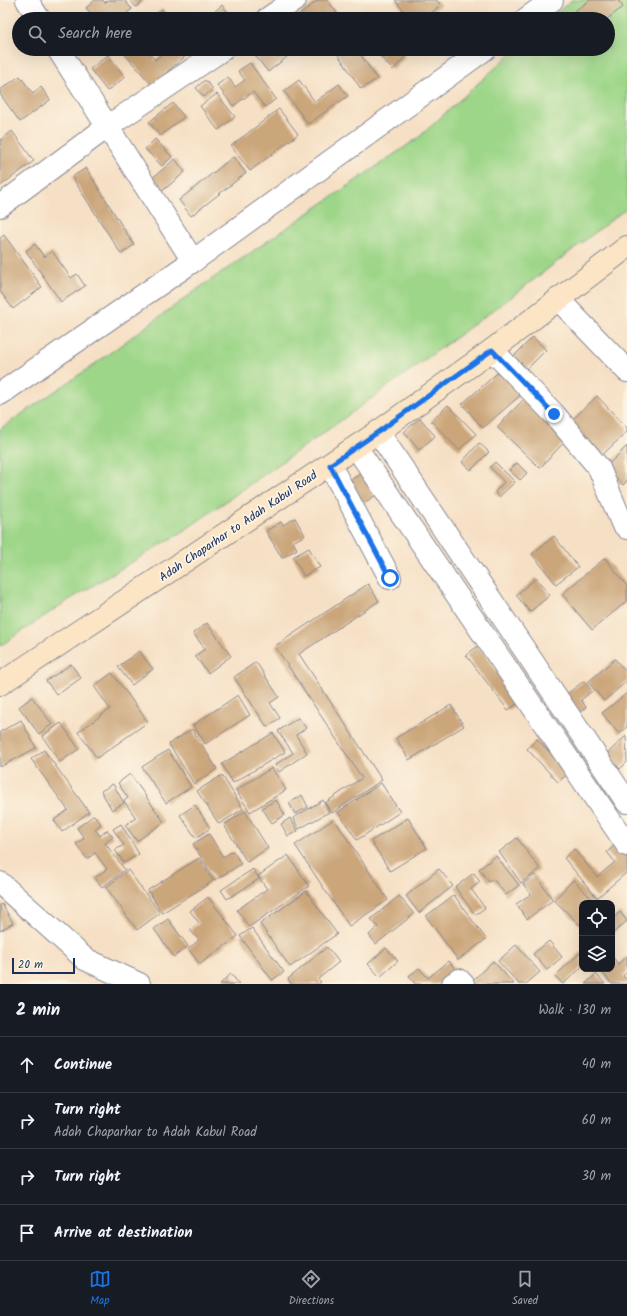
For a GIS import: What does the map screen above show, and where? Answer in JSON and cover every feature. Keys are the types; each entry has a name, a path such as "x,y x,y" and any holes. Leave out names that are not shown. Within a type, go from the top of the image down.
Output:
{"main road":[{"name":"Adah Chaparhar to Adah Kabul Road","path":"0,684 378,432 492,350 627,247"}],"street":[{"path":"27,0 35,12"},
{"path":"277,12 295,0"},
{"path":"536,12 552,0"},
{"path":"62,56 193,261"},
{"path":"0,206 107,128 213,56"},
{"path":"0,394 193,261 475,56"},
{"path":"558,299 627,371"},
{"path":"492,350 554,414 600,468 622,523 627,528"},
{"path":"378,432 627,802"},
{"path":"356,446 627,845"},
{"path":"330,465 390,578"},
{"path":"0,883 85,959 138,984"},
{"path":"453,984 459,980 463,984"}],"green space":[{"path":"572,0 627,0 627,208 506,301 336,424 185,530 64,603 0,646 0,429 92,366 199,288 418,138 508,56 615,56 615,12 557,12"}],"building":[{"path":"95,0 103,0 105,3 108,0 124,0 132,9 128,12 90,12 86,8"},
{"path":"130,0 145,0 136,7"},
{"path":"318,0 327,0 336,12 303,12"},
{"path":"395,0 436,0 441,5 432,12 404,12"},
{"path":"590,0 618,0 623,7 615,13 573,12"},
{"path":"222,5 228,12 214,12"},
{"path":"109,56 125,77 107,91 90,69"},
{"path":"126,56 152,56 155,60 160,56 185,56 152,85"},
{"path":"256,56 288,56 268,72"},
{"path":"339,56 362,56 377,79 361,89"},
{"path":"380,56 404,56 405,57 393,70"},
{"path":"250,63 276,99 265,107 253,92 233,106 217,85 228,77 235,87 245,80 238,71"},
{"path":"20,76 33,94 41,87 50,100 20,122 0,94 0,90"},
{"path":"205,80 213,89 204,97 196,88"},
{"path":"299,80 315,102 339,84 348,96 308,124 284,91"},
{"path":"217,94 235,117 218,130 200,106"},
{"path":"173,103 184,117 160,136 149,122"},
{"path":"279,109 298,134 250,171 231,146"},
{"path":"12,131 34,161 0,186 0,141"},
{"path":"155,139 172,157 162,166 145,149"},
{"path":"233,157 246,173 191,216 179,200"},
{"path":"175,159 185,172 160,193 150,180"},
{"path":"86,168 134,245 121,254 72,177"},
{"path":"4,235 42,287 13,309 0,291 0,238"},
{"path":"35,244 44,257 52,251 71,278 77,274 85,286 61,302 26,251"},
{"path":"533,337 546,350 527,369 514,356"},
{"path":"503,368 524,392 483,428 462,404"},
{"path":"597,396 627,428 627,432 601,456 569,423"},
{"path":"526,397 568,438 540,468 497,427"},
{"path":"448,405 476,434 459,450 431,421"},
{"path":"420,418 435,436 419,450 404,432"},
{"path":"479,443 489,452 471,470 462,462"},
{"path":"627,446 627,481 623,485 606,467"},
{"path":"495,462 515,482 499,497 495,492 504,482 490,467"},
{"path":"517,463 527,473 520,480 509,470"},
{"path":"367,470 381,492 362,504 347,482"},
{"path":"295,518 305,535 293,542 297,549 282,558 266,531 281,522 283,525"},
{"path":"554,536 578,567 556,584 532,554"},
{"path":"309,548 320,567 304,576 293,557"},
{"path":"605,558 627,586 627,601 592,630 562,594"},
{"path":"536,578 550,595 530,612 516,595"},
{"path":"368,584 379,601 299,654 382,780 332,813 325,803 362,778 275,646"},
{"path":"207,623 231,656 208,673 195,656 205,649 193,633"},
{"path":"478,646 520,702 508,710 466,655"},
{"path":"139,651 153,669 132,685 118,667"},
{"path":"615,659 627,673 627,681 604,701 588,682"},
{"path":"256,662 279,697 270,703 280,718 267,727 234,677"},
{"path":"71,664 81,678 57,695 46,681"},
{"path":"112,673 148,722 97,758 78,732 110,709 94,686"},
{"path":"584,681 592,691 581,700 586,707 574,717 560,699"},
{"path":"627,693 627,727 619,734 602,713"},
{"path":"238,695 250,715 205,744 193,725"},
{"path":"32,697 52,724 39,734 19,707"},
{"path":"451,705 464,726 409,760 396,738"},
{"path":"298,718 306,728 296,735 307,753 279,772 275,765 293,753 278,731"},
{"path":"21,720 36,748 0,767 0,732"},
{"path":"61,723 79,749 60,762 42,736"},
{"path":"192,729 217,769 194,784 169,744"},
{"path":"273,733 285,752 233,783 222,764"},
{"path":"626,736 627,762 620,769 613,762 600,760"},
{"path":"537,739 569,773 558,782 527,749"},
{"path":"44,750 89,812 62,832 54,820 68,810 31,759"},
{"path":"168,750 191,787 166,803 142,767"},
{"path":"272,768 286,790 250,812 236,790"},
{"path":"130,774 164,822 137,841 125,825 136,818 124,801 128,798 118,783"},
{"path":"222,775 243,809 219,824 197,791"},
{"path":"381,783 400,812 357,840 338,812"},
{"path":"113,784 124,803 112,810 101,791"},
{"path":"302,795 308,807 295,814 289,803"},
{"path":"276,800 285,815 272,823 262,808"},
{"path":"323,800 329,812 299,829 293,818"},
{"path":"195,805 210,828 196,838 180,815"},
{"path":"245,811 268,848 247,862 224,825"},
{"path":"94,815 101,824 95,829 100,836 107,830 113,837 105,843 125,870 102,887 95,878 107,869 95,853 87,859 76,844 84,838 77,828"},
{"path":"290,818 298,831 288,836 281,824"},
{"path":"408,818 427,848 390,871 371,841"},
{"path":"334,819 388,900 349,926 295,845"},
{"path":"121,824 139,854 124,863 115,850 124,845 113,829"},
{"path":"209,834 223,857 233,851 241,864 215,880 193,844"},
{"path":"517,838 540,869 521,883 499,852"},
{"path":"615,845 627,858 627,872 597,898 564,858 574,849 597,877 615,862 607,852"},
{"path":"288,855 309,886 249,927 237,910 267,889 258,876"},
{"path":"496,856 519,885 506,895 493,879 489,882 479,869"},
{"path":"199,858 213,881 162,913 148,890"},
{"path":"253,869 259,879 227,899 221,890"},
{"path":"439,869 453,886 419,913 406,896"},
{"path":"128,870 160,913 137,930 106,887"},
{"path":"474,873 480,882 471,889 485,908 475,915 455,887"},
{"path":"535,875 553,900 527,919 516,904 531,894 523,884"},
{"path":"573,880 593,900 579,900 579,924 554,900"},
{"path":"306,891 337,934 290,967 260,924"},
{"path":"454,895 486,939 458,960 426,916"},
{"path":"399,896 414,914 376,944 369,935 378,927 371,919"},
{"path":"208,897 238,936 200,964 188,949 199,940 190,930 199,923 190,911"},
{"path":"2,904 13,923 0,931 0,905"},
{"path":"620,912 627,921 615,931 615,916"},
{"path":"168,919 188,946 174,957 154,929"},
{"path":"252,928 284,972 272,980 240,936"},
{"path":"549,941 562,957 547,970 533,954"},
{"path":"516,945 540,972 526,984 519,984 498,961"},
{"path":"327,947 339,962 318,979 321,982 319,984 291,984 288,979"},
{"path":"386,948 398,961 380,977 368,964"},
{"path":"579,954 579,970 563,984 555,976"},
{"path":"627,956 627,972 623,976 627,980 627,984 612,984 602,972 615,972 615,960 618,964"},
{"path":"449,961 456,970 439,984 415,984 409,976 419,968 428,978"},
{"path":"493,961 514,984 469,984"},
{"path":"231,974 239,984 220,984"},
{"path":"596,974 605,984 585,984"}],"route":[{"path":"390,578 330,465 492,350 554,414"}]}
